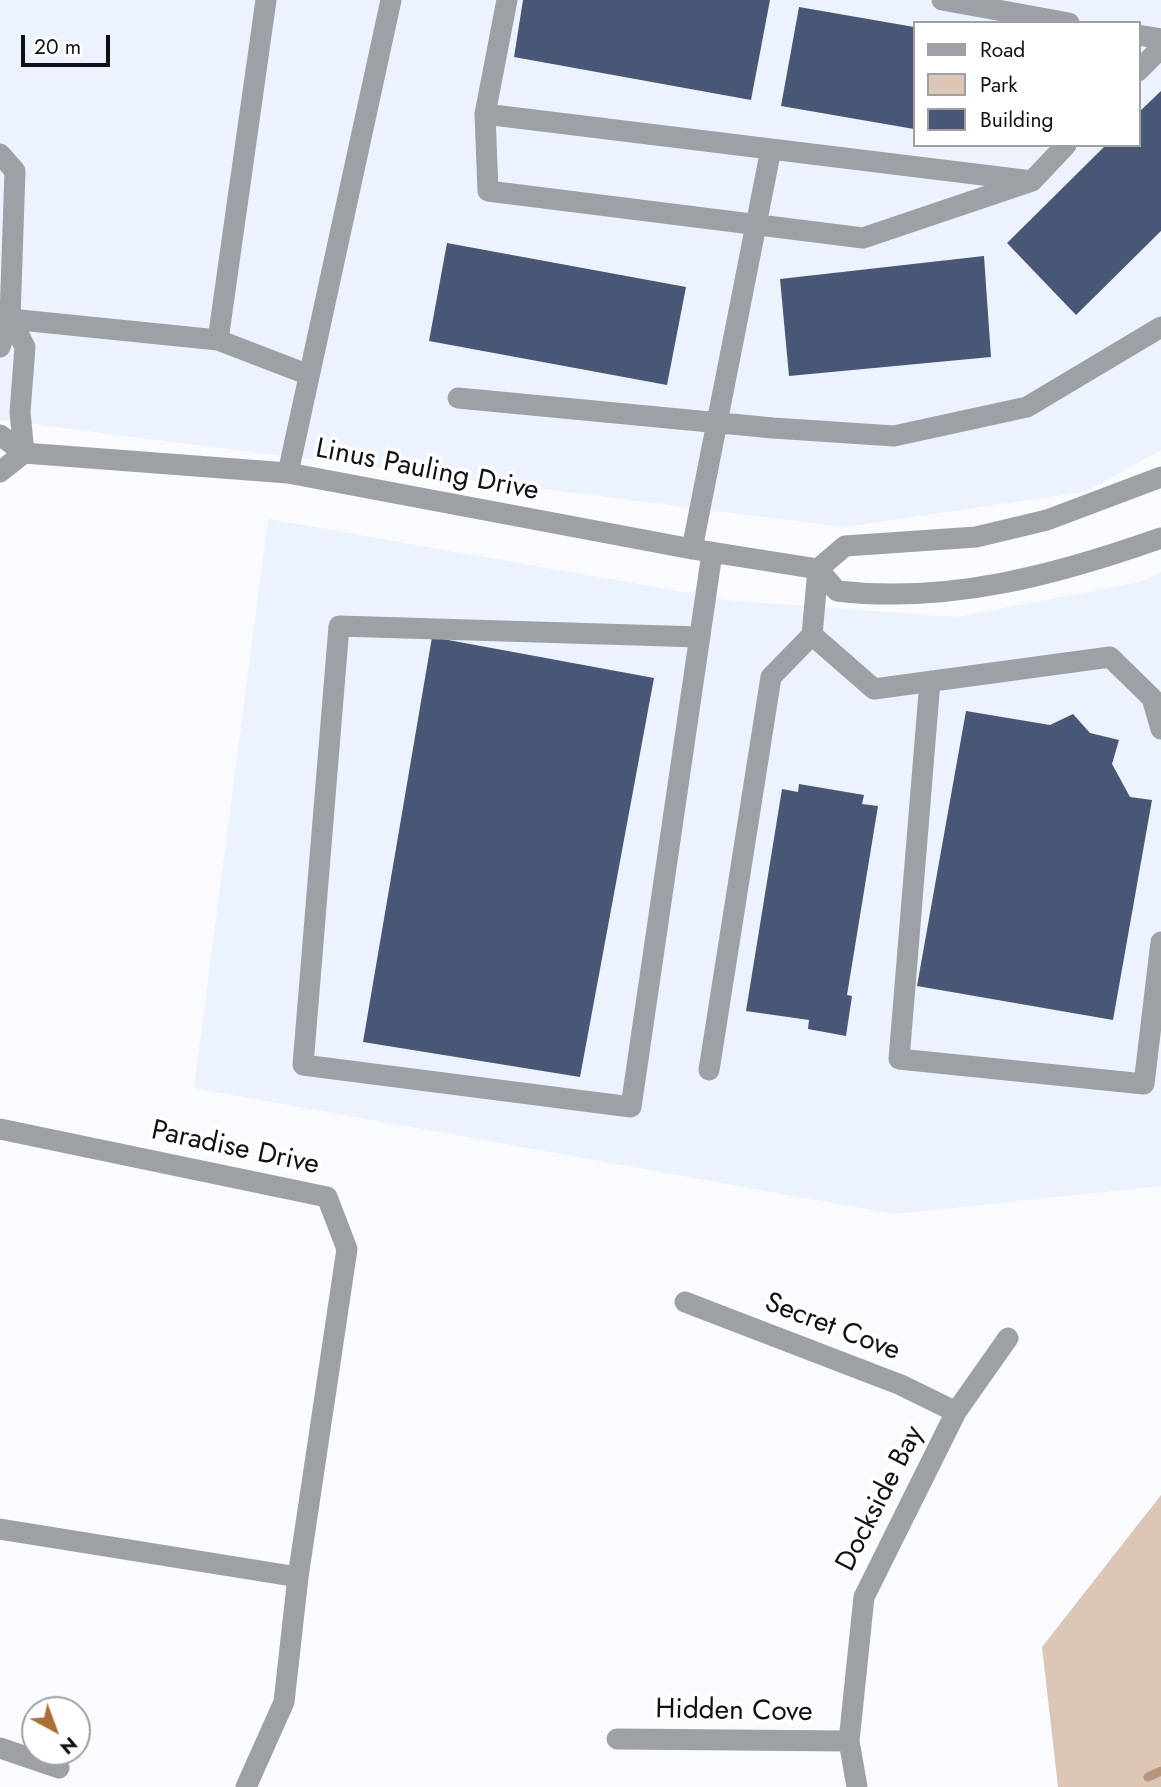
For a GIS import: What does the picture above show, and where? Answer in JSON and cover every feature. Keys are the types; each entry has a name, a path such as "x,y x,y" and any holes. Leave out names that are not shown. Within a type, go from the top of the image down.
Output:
{"street":[{"path":"218,340 265,0"},
{"path":"288,473 391,0"},
{"path":"507,0 485,114 488,191 863,238 1032,181 1064,147"},
{"path":"942,0 1058,21"},
{"path":"1140,35 1161,39"},
{"path":"1140,69 1161,48"},
{"path":"485,114 1032,181"},
{"path":"700,637 339,626 303,1065 631,1107 700,637 702,551 716,422 771,149"},
{"path":"0,154 15,171 5,318 0,347"},
{"path":"5,318 218,340 309,375"},
{"path":"5,318 25,347 20,412 23,453"},
{"path":"458,398 894,436 1027,407 1161,327"},
{"path":"0,435 23,453"},
{"path":"0,472 23,453"},
{"name":"Linus Pauling Drive","path":"23,453 288,473 702,551 818,569"},
{"path":"709,1070 771,677 812,635 818,569 845,546 976,537 1047,520 1161,478"},
{"path":"818,569 837,591 866,595 947,592 987,587 1066,570 1161,538"},
{"path":"812,635 874,689 1110,657 1152,698 1161,729"},
{"path":"930,681 899,1059 1144,1084 1161,942"},
{"name":"Paradise Drive","path":"0,1129 327,1197 347,1249 298,1577 284,1702 246,1787"},
{"name":"Secret Cove","path":"685,1302 901,1385 956,1412"},
{"name":"Dockside Bay","path":"857,1787 849,1741 864,1597 956,1412 1008,1338"},
{"path":"0,1529 298,1577"},
{"name":"Hidden Cove","path":"617,1739 849,1741"},
{"path":"0,1748 59,1768"}],"shaded area":[{"path":"0,0 1161,0 1161,450 1085,492 844,527 0,420"},
{"path":"268,519 735,601 957,617 1143,581 1161,572 1161,1186 894,1214 194,1088"}],"green space":[{"path":"1161,1495 1161,1787 1058,1787 1042,1647"}],"building":[{"path":"523,0 770,0 751,100 514,57"},
{"path":"799,7 912,27 912,129 781,106"},
{"path":"1161,91 1161,231 1076,315 1007,243 1104,147 1140,147 1140,111"},
{"path":"447,243 686,287 667,385 429,341"},
{"path":"984,256 991,357 789,376 780,279"},
{"path":"432,637 654,678 580,1077 363,1042"},
{"path":"966,711 1050,725 1073,714 1090,733 1119,740 1112,764 1130,797 1152,800 1113,1020 917,986"},
{"path":"799,784 864,795 862,804 878,806 847,995 852,996 846,1036 808,1029 809,1020 746,1011 782,789 798,792"}],"waterway":[{"path":"1148,1777 1161,1771"}]}
